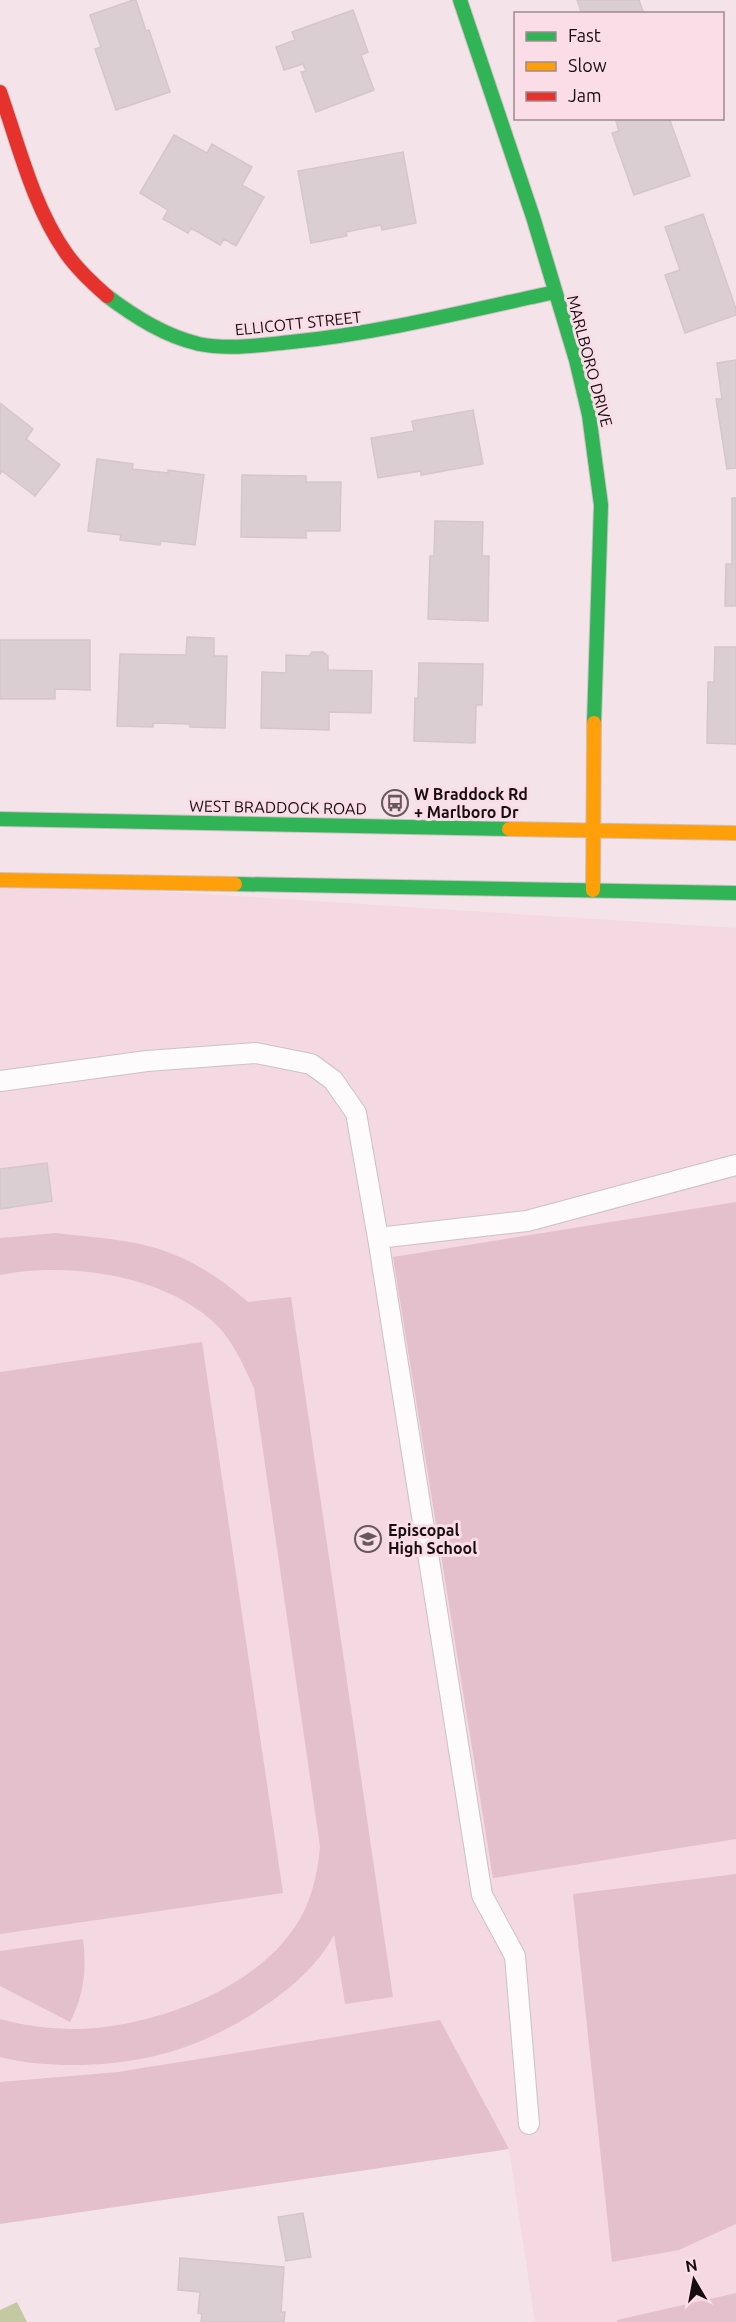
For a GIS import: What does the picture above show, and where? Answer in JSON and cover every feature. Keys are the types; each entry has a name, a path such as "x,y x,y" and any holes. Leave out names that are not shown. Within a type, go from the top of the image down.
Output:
{"street":[{"name":"MARLBORO DRIVE","path":"460,0 533,217 590,415 601,505 596,658 593,890"},
{"name":"ELLICOTT STREET","path":"0,92 39,203 65,252 86,276 135,317 199,344 234,347 391,330 555,292"},
{"name":"WEST BRADDOCK ROAD","path":"0,819 736,833"},
{"path":"0,880 736,893"}],"lane":[{"path":"0,1081 147,1061 256,1053 311,1064 333,1080 356,1113 378,1238 482,1894 515,1956 529,2124"},
{"path":"378,1238 527,1221 736,1165"}],"shaded area":[{"name":"Episcopal High School","path":"0,881 736,928 736,2322 535,2322 509,2149 0,2224"},
{"path":"736,1202 736,1839 493,1878 393,1257"},
{"path":"56,1233 125,1241 162,1250 201,1268 248,1302 291,1297 393,1997 345,2004 334,1935 314,1964 288,1989 246,2018 199,2042 151,2057 100,2064 45,2064 0,2057 0,2019 59,2029 83,2029 124,2024 185,2007 243,1977 268,1957 289,1935 305,1909 315,1879 320,1847 254,1388 236,1351 217,1326 189,1304 164,1291 110,1275 81,1271 26,1271 0,1275 0,1238"},
{"path":"202,1342 283,1893 0,1934 0,1372"},
{"path":"736,1874 736,2224 679,2250 612,2262 573,1894"},
{"path":"83,1939 85,1961 83,1982 70,2022 0,1986 0,1951"},
{"path":"440,2020 509,2149 0,2224 0,2082 118,2072"},
{"path":"736,2293 736,2322 617,2322 617,2320"},
{"path":"17,2302 27,2322 0,2322 0,2310"}],"building":[{"path":"136,0 146,31 149,30 170,92 116,110 95,49 101,47 90,15"},
{"path":"577,0 639,0 643,12 581,12"},
{"path":"353,10 368,52 361,55 374,90 316,112 301,72 306,71 303,64 284,70 276,47 295,40 292,32"},
{"path":"616,120 670,120 690,176 634,195 612,133 619,131"},
{"path":"174,135 207,153 212,144 252,167 242,185 264,197 236,246 224,239 220,245 191,228 188,233 163,219 168,210 140,193"},
{"path":"403,152 416,223 382,230 381,225 346,232 347,236 311,243 298,171"},
{"path":"703,214 736,309 736,315 685,333 665,275 680,270 665,227"},
{"path":"736,360 736,468 727,469 716,399 722,399 717,363"},
{"path":"0,403 33,429 26,439 60,465 35,496 2,471 0,474"},
{"path":"473,410 483,464 421,475 421,471 378,478 371,438 414,431 412,421"},
{"path":"97,459 133,464 132,469 168,473 168,470 204,475 195,545 161,541 160,545 120,540 121,535 88,531"},
{"path":"242,475 306,476 306,482 341,482 340,531 306,531 306,538 241,537"},
{"path":"732,498 736,498 736,606 725,606 726,564 732,564"},
{"path":"435,521 483,522 482,556 489,556 488,621 428,619 430,556 434,556"},
{"path":"187,637 214,638 214,656 227,656 225,728 153,723 153,727 117,726 120,654 186,655"},
{"path":"0,640 90,640 90,690 55,689 55,699 0,699"},
{"path":"715,647 736,647 736,744 707,743 708,682 714,682"},
{"path":"312,652 323,652 328,656 328,670 372,671 371,713 329,712 329,730 261,728 262,672 286,673 286,655 309,656"},
{"path":"419,663 483,664 482,705 476,705 475,743 414,741"},
{"path":"47,1163 52,1201 0,1209 0,1169"},
{"path":"303,2213 311,2257 286,2261 278,2217"},
{"path":"180,2258 284,2267 281,2312 285,2312 284,2322 201,2322 202,2314 198,2313 200,2292 178,2290"}],"traffic: fast":[{"path":"460,0 533,217 576,360 589,415 601,505 594,723"},
{"path":"107,296 139,318 186,341 210,346 233,347 357,333 555,292"},
{"path":"0,819 509,829"},
{"path":"235,884 736,893"}],"traffic: slow":[{"path":"593,890 594,723"},
{"path":"509,829 736,833"},
{"path":"0,880 235,884"}],"traffic: jam":[{"path":"0,92 44,216 75,265 107,296"}],"place":[{"name":"W Braddock Rd + Marlboro Dr","path":"395,803"},
{"name":"Episcopal High School","path":"368,1539"}]}
